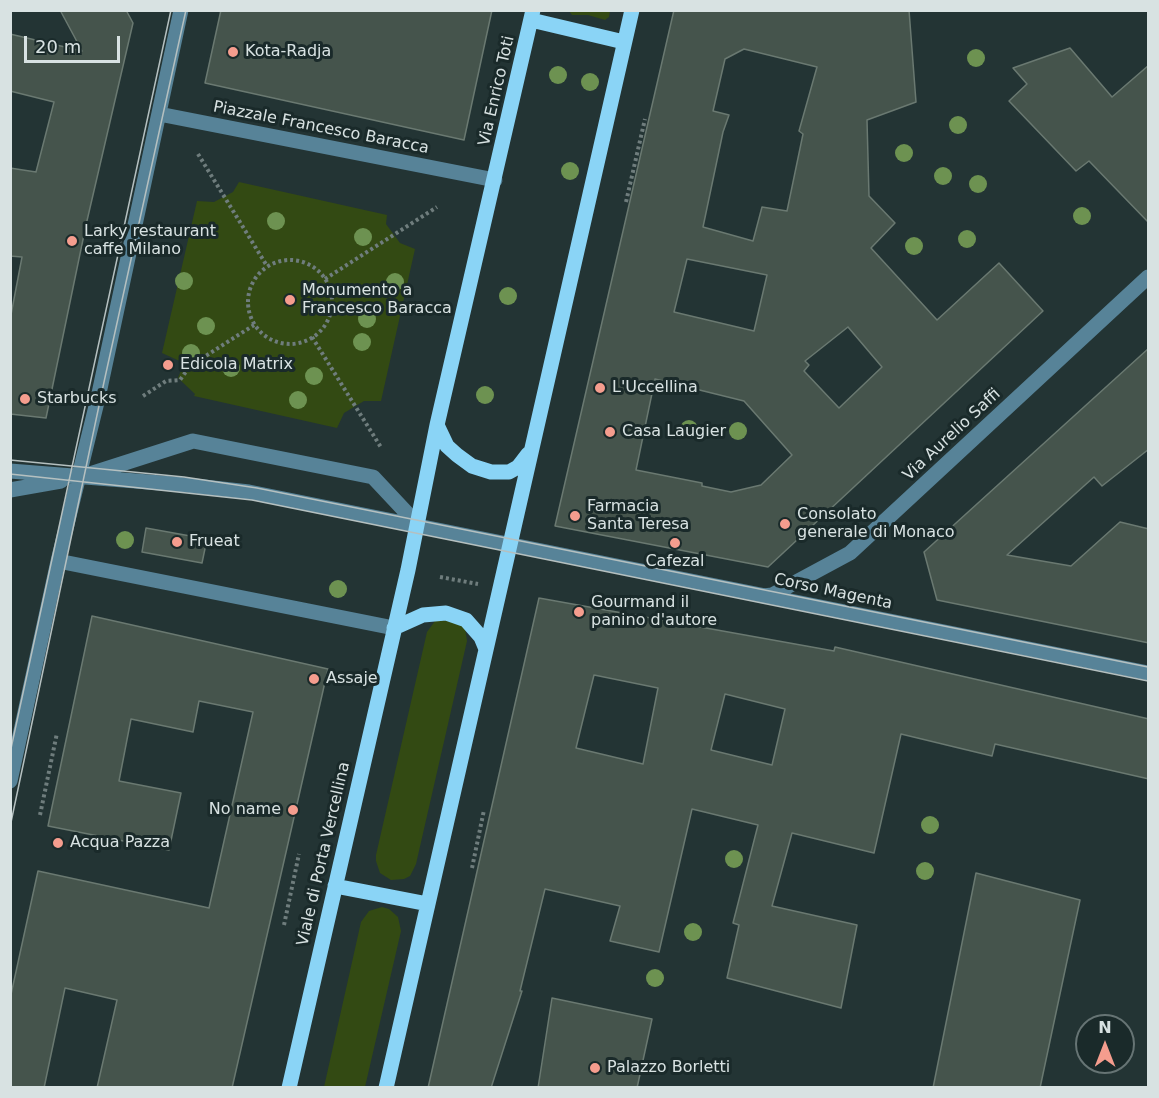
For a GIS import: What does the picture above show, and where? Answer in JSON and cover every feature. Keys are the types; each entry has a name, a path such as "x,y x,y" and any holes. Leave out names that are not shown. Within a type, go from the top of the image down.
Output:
{"main road":[{"path":"386,1088 632,10"},
{"path":"532,15 624,42"},
{"name":"Via Enrico Toti","path":"495,180 532,15"},
{"path":"394,628 437,425 495,180"},
{"path":"437,425 447,446 457,455 472,466 491,472 509,472 518,467 532,449"},
{"path":"394,628 423,615 446,613 466,620 481,637 486,649"},
{"name":"Viale di Porta Vercellina","path":"289,1088 394,628"},
{"path":"335,886 428,904"}],"street":[{"path":"10,781 58,561 98,398 159,114 178,13"},
{"name":"Piazzale Francesco Baracca","path":"159,114 495,180"},
{"name":"Via Aurelio Saffi","path":"764,596 772,595 850,553 1149,277"},
{"path":"10,490 78,477 193,441 373,477 417,525"},
{"path":"10,471 230,489 510,545"},
{"name":"Corso Magenta","path":"510,545 1149,674"},
{"path":"58,561 394,628"}],"path":[{"path":"626,202 645,119"},
{"path":"198,154 267,266"},
{"path":"325,279 436,207"},
{"path":"289,260 301,261 311,266 325,279 330,292 330,313 326,322 312,337 300,343 287,344 274,341 254,325 249,312 250,286 267,266 289,260"},
{"path":"143,396 166,381 180,380 190,366 254,325"},
{"path":"312,337 382,449"},
{"path":"440,577 480,584"},
{"path":"40,815 57,733"},
{"path":"472,868 484,810"},
{"path":"284,925 300,854"}],"green space":[{"path":"569,11 610,11 609,17 605,20 588,15 572,15"},
{"path":"239,182 387,215 386,224 400,243 415,249 381,401 364,401 344,413 337,428 194,396 195,394 178,378 184,363 162,353 197,201 214,202 233,192"},
{"path":"454,620 465,628 467,641 416,864 410,876 391,880 380,873 376,855 427,632 435,621"},
{"path":"382,907 389,909 398,917 401,931 365,1087 324,1087 361,922 369,911"}],"building":[{"path":"60,10 126,10 133,23 86,225 46,418 10,414 10,320 22,257 10,256 10,168 36,172 54,102 10,91 10,34 82,51"},
{"path":"221,10 492,10 464,140 205,83"},
{"path":"674,10 909,10 916,102 867,120 869,196 895,223 871,248 937,320 999,263 1043,311 768,567 555,526","holes":["744,49 817,67 799,131 803,134 787,211 762,207 753,241 703,227 723,132 729,115 713,111 725,59","687,259 767,275 754,331 674,312","848,327 882,367 839,408 804,371 809,365 805,361","655,379 744,401 792,455 761,485 731,492 702,486 702,483 636,470"]},
{"path":"1070,48 1112,97 1149,65 1149,223 1089,161 1076,171 1009,101 1027,84 1013,68"},
{"path":"1149,348 1149,449 1102,486 1094,477 1007,555 1071,566 1120,522 1149,529 1149,643 937,600 924,552"},
{"path":"146,528 207,539 202,563 142,552"},
{"path":"539,598 834,651 835,647 1149,719 1149,779 995,744 992,756 901,734 874,853 792,833 772,906 857,925 841,1008 727,978 739,925 733,923 758,825 692,809 659,952 610,941 620,906 545,889 520,991 522,991 491,1088 428,1088","holes":["594,675 658,688 643,764 576,748","725,694 785,709 772,765 711,750"]},
{"path":"92,616 328,669 232,1088 97,1088 117,1000 65,988 44,1088 10,1088 10,999 38,871 209,908 253,712 199,701 193,732 131,719 119,781 181,793 169,850 48,826"},
{"path":"976,873 1080,900 1040,1088 933,1088"},
{"path":"552,998 652,1019 637,1088 538,1088"}],"tram line":[{"path":"10,753 171,10"},
{"path":"10,827 104,382 186,10"},
{"path":"10,460 184,477 257,488 1148,667"},
{"path":"10,474 252,500 1148,681"}],"place":[{"name":"Kota-Radja","path":"233,52"},
{"name":"Larky restaurant caffe Milano","path":"72,241"},
{"name":"Monumento a Francesco Baracca","path":"290,300"},
{"name":"Edicola Matrix","path":"168,365"},
{"name":"L'Uccellina","path":"600,388"},
{"name":"Starbucks","path":"25,399"},
{"name":"Casa Laugier","path":"610,432"},
{"name":"Farmacia Santa Teresa","path":"575,516"},
{"name":"Consolato generale di Monaco","path":"785,524"},
{"name":"Frueat","path":"177,542"},
{"name":"Cafezal","path":"675,543"},
{"name":"Gourmand il panino d'autore","path":"579,612"},
{"name":"Assaje","path":"314,679"},
{"name":"No name","path":"293,810"},
{"name":"Acqua Pazza","path":"58,843"},
{"name":"Palazzo Borletti","path":"595,1068"}]}
